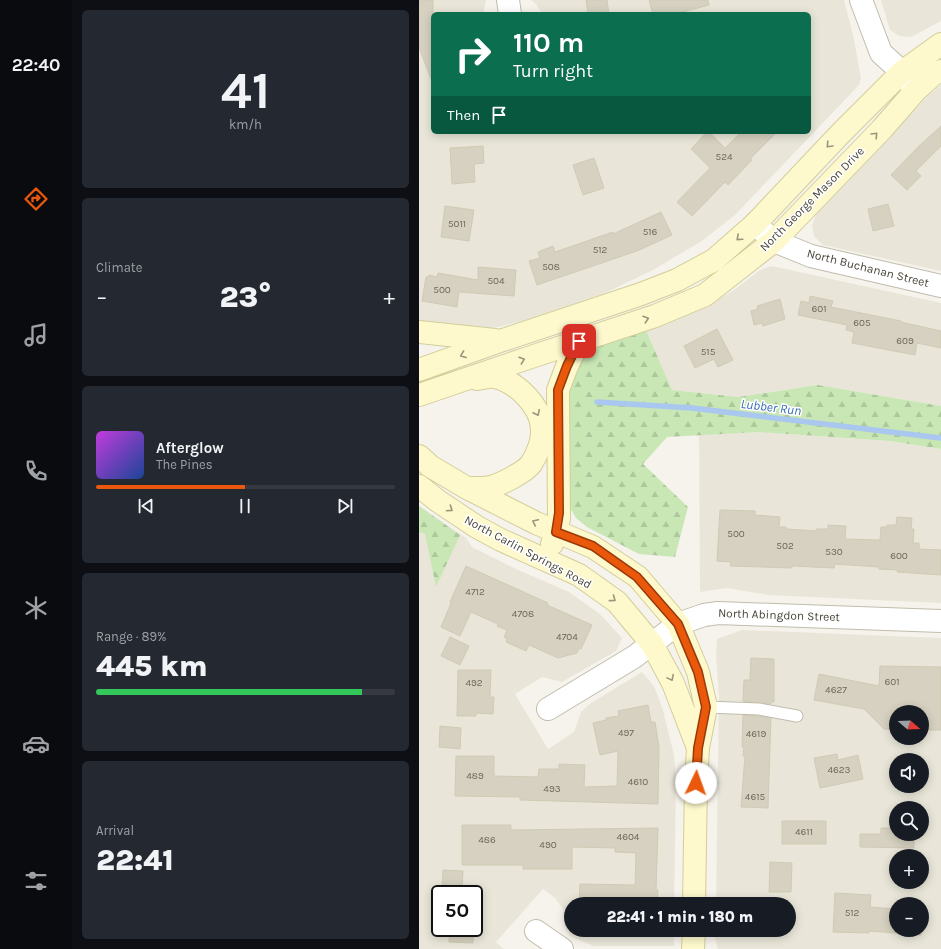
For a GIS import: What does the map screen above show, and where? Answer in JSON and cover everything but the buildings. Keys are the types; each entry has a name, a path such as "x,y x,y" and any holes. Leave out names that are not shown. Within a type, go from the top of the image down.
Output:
{"main road":[{"name":"North George Mason Drive","path":"419,370 500,341 641,294 677,280 714,260 755,224 841,133 902,72 941,44"},
{"name":"North George Mason Drive","path":"419,396 458,381 655,316 705,295 774,241 882,128 916,90 934,74 941,70"},
{"path":"419,332 500,341"},
{"path":"547,561 556,532 559,513 558,390 579,341"},
{"path":"458,381 494,376 509,382 521,391 532,404 539,415 542,429 539,448 530,465 514,476 493,486 467,488"},
{"name":"North Carlin Springs Road","path":"419,456 430,466 467,488 536,523 593,546 637,577 678,624 698,672 706,707 698,748 694,897"},
{"name":"North Carlin Springs Road","path":"419,486 438,501 477,527 501,540 579,575 617,602 652,644 673,683 698,748"},
{"path":"693,949 694,937"}],"street":[{"path":"507,0 510,12"},
{"path":"861,0 881,53 902,72 916,90"},
{"name":"North Buchanan Street","path":"755,224 774,241 811,256 941,286"},
{"name":"North Abingdon Street","path":"548,709 633,657 678,624 717,612 941,621"},
{"path":"535,931 562,949"}],"lane":[{"path":"706,707 759,709 797,716"}],"shaded area":[{"path":"419,0 486,0 483,12 431,12 431,134 811,134 811,12 541,12 537,5 531,0 844,0 853,35 861,78 859,85 735,215 702,241 653,270 605,293 526,320 498,327 472,330 419,322"},
{"path":"881,0 941,0 941,21 911,37 899,36 890,30"},
{"path":"941,85 941,271 823,245 814,236 812,226 817,212 929,95"},
{"path":"772,266 941,303 941,406 818,385 738,397 672,390 646,330 704,308 734,290 760,270"},
{"path":"760,432 890,441 941,449 941,603 768,595 727,588 700,592 699,435"},
{"path":"419,506 466,538 472,547 516,569 569,592 600,614 622,638 616,651 562,682 542,677 515,694 548,749 574,732 581,712 591,703 642,672 654,686 663,710 674,755 676,782 674,897 564,897 564,927 563,909 555,898 543,889 496,942 504,949 419,949"},
{"path":"742,630 941,638 941,949 718,949 715,937 796,937 796,897 716,897 719,695 716,656 717,639"},
{"path":"572,937 674,937 674,946 594,946"}],"green space":[{"path":"646,330 672,390 738,397 818,385 941,406 941,449 890,441 760,432 667,437 643,464 688,507 675,557 639,554 587,527 576,518 568,504 565,488 570,373 583,356 593,348"},
{"path":"419,506 460,535 436,587 425,534 419,532"}],"waterway":[{"name":"Lubber Run","path":"597,402 692,408 941,438"}],"route":[{"path":"579,341 558,390 559,519 556,532 593,546 637,577 678,624 698,672 706,707 698,748 696,783"}]}
